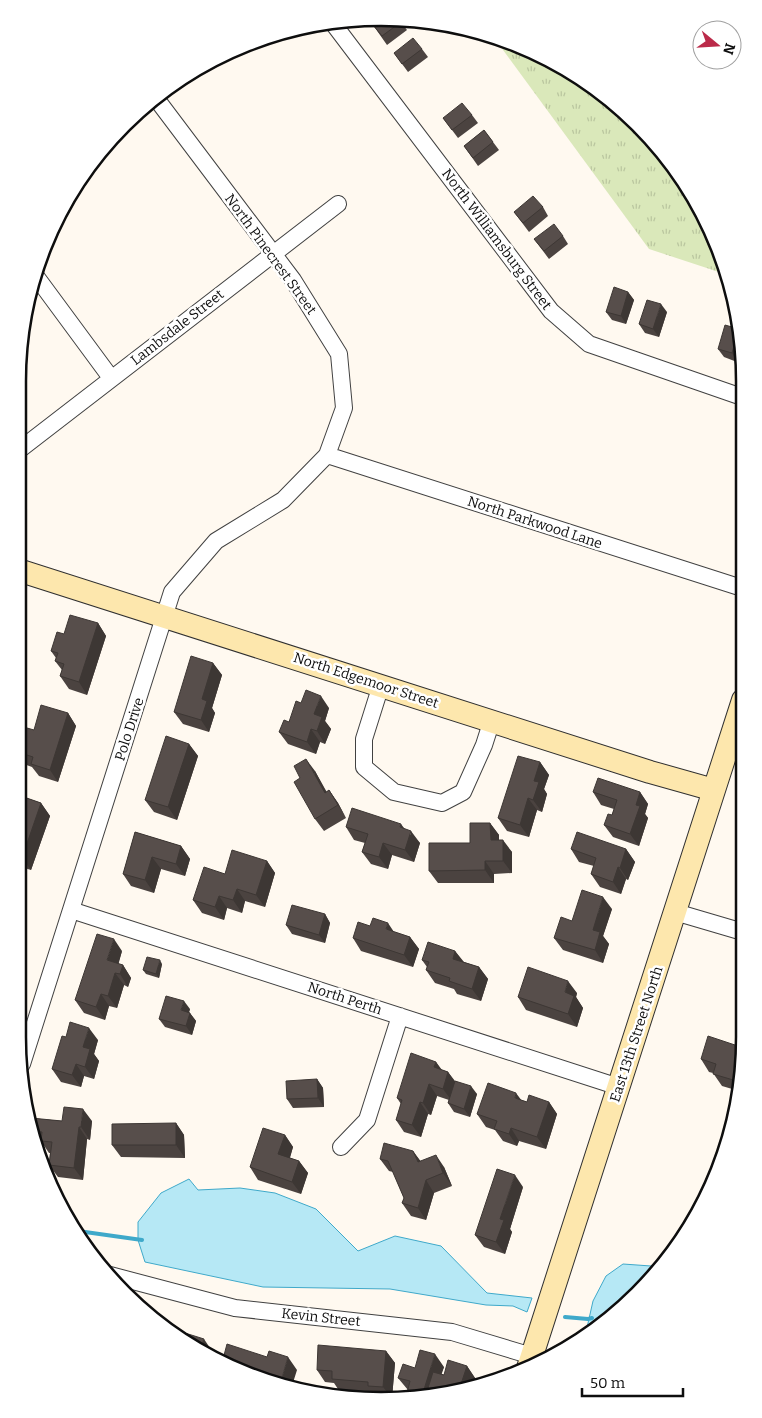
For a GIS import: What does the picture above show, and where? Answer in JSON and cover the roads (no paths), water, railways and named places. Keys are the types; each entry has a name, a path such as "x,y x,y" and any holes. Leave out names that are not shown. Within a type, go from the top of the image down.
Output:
{"street":[{"name":"North Williamsburg Street","path":"337,29 551,311 589,344 736,395"},
{"name":"North Pinecrest Street","path":"160,104 293,280 339,354 344,408 327,455"},
{"name":"Lambsdale Street","path":"26,445 338,204"},
{"path":"40,282 111,378"},
{"name":"North Parkwood Lane","path":"327,455 736,586"},
{"name":"Polo Drive","path":"27,1050 172,592 216,540 283,500 327,455"},
{"name":"North Edgemoor Street","path":"26,573 714,790"},
{"path":"381,685 364,739 364,767 394,792 442,803 463,792 484,745 492,720"},
{"name":"East 13th Street North","path":"531,1358 736,722"},
{"name":"North Perth","path":"72,910 619,1087"},
{"path":"675,912 736,930"},
{"path":"341,1148 367,1120 400,1016"},
{"name":"Kevin Street","path":"120,1278 235,1308 452,1332 526,1361"}],"water":[{"path":"189,1179 198,1190 240,1188 275,1193 316,1209 358,1251 395,1236 441,1246 487,1293 532,1298 527,1312 513,1306 486,1305 390,1289 263,1287 145,1262 138,1240 138,1222 161,1193"},
{"path":"623,1264 652,1266 615,1304 588,1325 593,1301 606,1276"}],"waterway":[{"path":"85,1232 142,1240"},
{"path":"565,1317 592,1318"}]}
